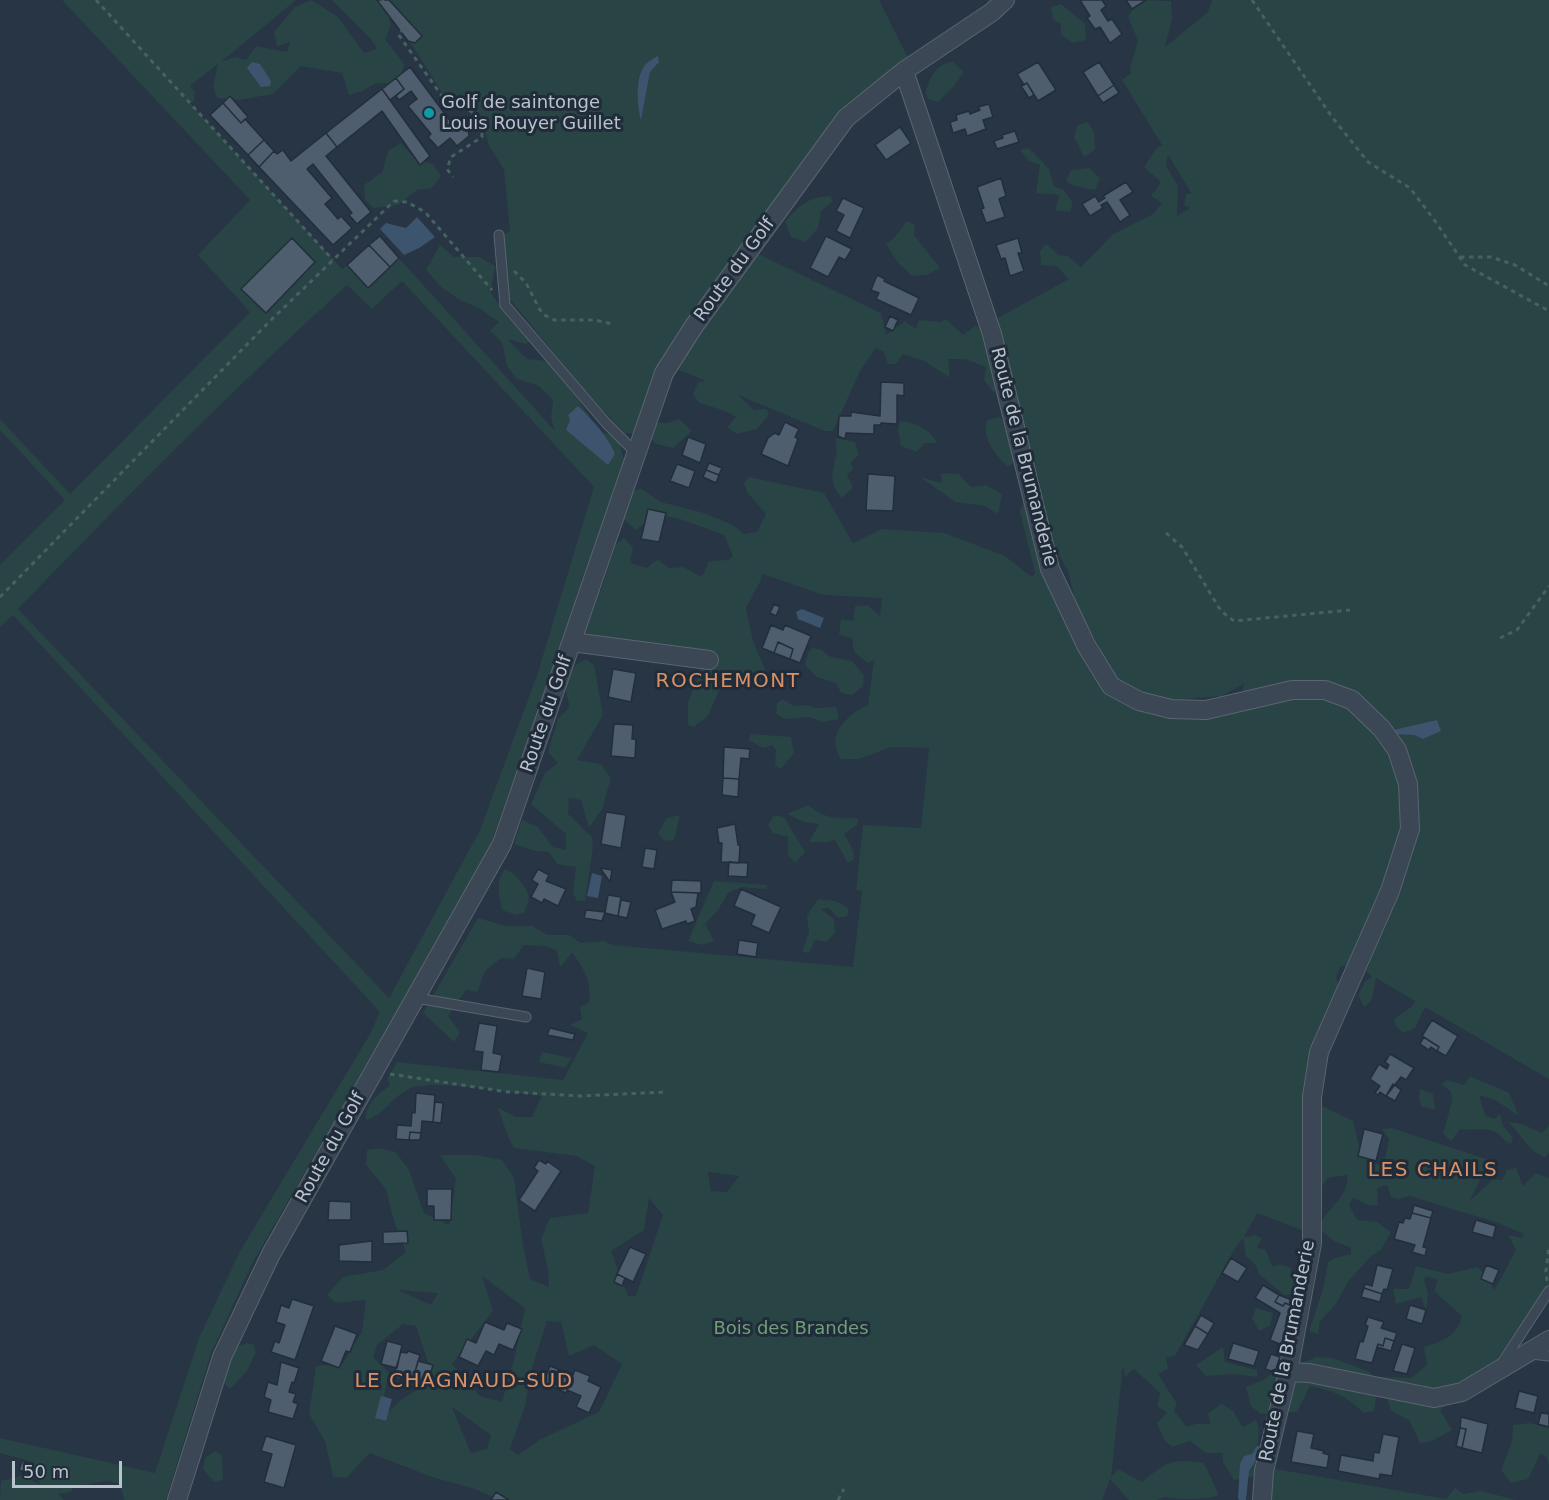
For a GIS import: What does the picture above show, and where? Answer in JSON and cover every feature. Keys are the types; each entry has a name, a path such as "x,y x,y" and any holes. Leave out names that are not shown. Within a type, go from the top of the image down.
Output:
{"street":[{"name":"Route du Golf","path":"177,1500 222,1357 271,1254 502,844 664,373 694,326 846,118 904,71 992,12 1005,0"},
{"name":"Route de la Brumanderie","path":"904,71 992,334 1050,569 1086,645 1111,686 1138,701 1171,709 1206,710 1292,690 1325,690 1352,700 1382,729 1397,750 1408,784 1410,829 1390,891 1319,1053 1312,1097 1312,1243 1288,1372 1264,1471 1262,1500"},
{"path":"572,642 709,660"},
{"path":"1288,1372 1309,1373 1434,1398 1462,1392 1549,1340"}],"lane":[{"path":"499,235 505,304 606,423 636,453"},
{"path":"416,998 526,1017"},
{"path":"1497,1370 1549,1291"},
{"path":"1528,1353 1549,1356"}],"path":[{"path":"96,0 333,260"},
{"path":"382,0 412,38"},
{"path":"1252,0 1332,117 1368,162 1410,188 1436,221 1465,265 1549,311"},
{"path":"404,29 398,34 449,106 459,105 472,110 478,117 482,128 482,137 451,157 447,169 453,177"},
{"path":"0,597 269,322 394,201 407,202 425,212 505,304"},
{"path":"1460,257 1491,257 1515,265 1549,286"},
{"path":"500,261 512,268 526,284 540,310 546,316 554,320 595,320 612,324"},
{"path":"1166,533 1182,547 1221,611 1234,621 1350,610"},
{"path":"1500,638 1517,630 1549,586"},
{"path":"374,1072 508,1092 580,1096 666,1092"},
{"path":"1549,1246 1546,1271 1549,1291"},
{"path":"838,1500 844,1489"}],"green space":[{"path":"62,0 296,0 221,62 235,57 246,60 256,46 287,52 290,42 277,46 274,32 295,7 311,0 337,16 364,53 377,49 370,38 332,0 879,0 912,66 846,118 750,250 881,313 886,335 905,321 916,329 919,320 941,322 946,319 963,335 976,325 987,337 1000,384 994,393 984,380 986,367 965,359 948,359 950,378 926,362 903,354 896,364 888,364 884,352 876,348 860,371 833,431 825,431 738,395 754,410 766,409 769,415 757,429 737,434 727,427 736,417 698,402 693,394 698,382 706,381 669,366 639,427 634,434 624,433 579,384 509,298 500,261 499,235 510,232 504,170 489,145 480,115 457,97 444,96 414,48 389,16 391,26 385,39 404,64 402,73 390,83 376,83 363,91 349,95 342,73 301,66 273,94 239,100 217,98 213,86 218,64 190,86 195,92 194,101 190,103 342,269 379,236 555,431 551,418 553,400 539,386 517,379 507,366 502,342 490,331 499,322 442,288 426,270 440,245 454,257 480,257 495,266 491,293 510,320 530,340 526,344 507,339 527,359 547,361 603,433 617,435 624,460 487,856 253,1262 211,1353 166,1500 125,1500 119,1484 108,1481 73,1487 71,1492 58,1494 64,1500 0,1500 1,1481 21,1476 40,1484 33,1469 33,1462 0,1453 0,1438 155,1473 199,1338 239,1253 370,1034 380,1012 13,615 0,627 0,565 65,500 0,430 0,419 70,494 250,312 198,255 250,200","holes":["402,281 594,487 537,675 480,830 389,998 18,609 180,444 347,285 372,309"]},
{"name":"Bois des Brandes","path":"1138,0 1171,1 1172,18 1165,47 1208,12 1212,0 1549,0 1549,1079 1425,1007 1415,1028 1403,1033 1396,1026 1394,1019 1411,1007 1415,1001 1376,978 1372,1000 1364,1007 1358,995 1365,982 1372,976 1366,972 1410,855 1359,962 1340,967 1336,977 1343,997 1312,1101 1353,1121 1359,1146 1372,1165 1384,1162 1389,1139 1382,1129 1392,1128 1489,1160 1470,1201 1492,1180 1502,1180 1507,1170 1516,1168 1523,1186 1536,1173 1549,1178 1549,1287 1545,1289 1491,1369 1440,1410 1452,1430 1432,1441 1420,1443 1409,1420 1391,1411 1380,1377 1411,1378 1427,1365 1424,1347 1443,1340 1453,1333 1462,1316 1434,1291 1438,1280 1426,1276 1424,1280 1428,1294 1426,1310 1421,1297 1396,1304 1393,1289 1409,1289 1416,1266 1448,1274 1477,1267 1488,1277 1494,1290 1516,1250 1508,1235 1522,1238 1524,1234 1495,1222 1410,1196 1398,1199 1391,1197 1387,1185 1377,1188 1378,1206 1368,1205 1353,1198 1349,1205 1357,1220 1377,1222 1391,1232 1381,1250 1370,1257 1347,1283 1336,1304 1320,1321 1318,1334 1309,1331 1323,1289 1328,1262 1351,1254 1351,1248 1334,1241 1319,1229 1326,1215 1345,1190 1347,1175 1328,1178 1312,1201 1312,1234 1257,1213 1244,1237 1255,1235 1262,1238 1257,1248 1265,1249 1273,1267 1280,1264 1291,1268 1295,1294 1284,1295 1259,1274 1257,1267 1246,1256 1243,1238 1234,1250 1175,1356 1166,1357 1168,1369 1158,1374 1177,1404 1174,1411 1187,1427 1195,1424 1210,1424 1208,1413 1222,1404 1233,1411 1243,1427 1256,1420 1259,1430 1255,1476 1234,1480 1223,1462 1223,1453 1206,1453 1190,1441 1172,1447 1164,1440 1157,1423 1167,1413 1157,1406 1160,1393 1134,1369 1125,1377 1123,1365 1111,1477 1118,1469 1142,1482 1170,1463 1184,1461 1204,1463 1219,1495 1207,1498 1164,1497 1157,1500 1129,1500 1110,1479 1102,1500 501,1500 370,1453 346,1478 333,1477 325,1441 309,1414 316,1366 343,1363 362,1332 366,1300 336,1303 327,1295 343,1277 383,1270 406,1252 393,1218 386,1189 366,1165 367,1150 379,1148 396,1152 409,1170 424,1213 449,1225 456,1179 440,1155 476,1155 502,1160 514,1178 530,1279 549,1287 548,1270 541,1239 550,1218 588,1213 595,1166 576,1156 514,1148 497,1107 516,1117 532,1117 542,1096 455,1086 422,1086 405,1091 379,1114 366,1120 373,1100 390,1086 387,1079 397,1062 563,1080 588,1033 570,1025 582,1019 580,1007 589,1002 590,995 586,976 572,953 560,967 557,951 546,946 524,945 514,959 501,958 485,971 477,992 466,990 448,1016 460,1032 454,1042 423,1013 478,918 506,926 532,926 548,935 569,935 581,943 604,941 613,945 853,967 862,891 856,890 863,825 921,828 929,748 891,747 859,759 841,759 837,750 837,734 841,726 853,714 868,705 874,660 868,663 854,652 852,638 839,635 841,619 853,621 855,606 868,605 880,616 882,598 824,595 762,574 746,608 753,641 766,672 742,684 726,675 708,716 694,727 688,725 688,702 701,671 699,652 586,638 582,626 593,595 601,590 616,544 624,538 633,547 630,563 647,568 658,560 669,568 683,567 702,577 709,561 728,560 733,556 724,535 680,519 656,514 636,530 622,518 628,494 640,488 661,502 704,513 733,525 744,534 757,532 766,514 747,492 744,483 749,477 824,493 853,543 881,529 944,533 1005,556 1032,577 1035,573 1020,512 1022,504 1029,509 1107,673 1134,704 1162,717 1199,718 1237,709 1244,684 1221,696 1171,700 1137,692 1117,680 1076,604 1068,571 1049,537 996,319 1069,279 1056,266 1041,265 1040,251 1046,244 1059,255 1068,256 1081,267 1113,234 1153,214 1162,203 1151,196 1161,182 1144,167 1156,149 1162,145 1122,80 1131,73 1130,67 1138,41 1128,17","holes":["1168,155 1192,194 1186,194 1184,205 1190,208 1177,216 1178,186 1166,166","708,1172 739,1176 727,1192 711,1191","649,1198 663,1215 636,1296 628,1296 611,1251 644,1230","482,1276 525,1308 502,1402 480,1396 452,1364 493,1311","399,1290 437,1293 431,1305","547,1321 561,1322 569,1356 594,1345 622,1364 599,1412 541,1439 518,1455 510,1449 525,1406 532,1368","403,1324 416,1326 434,1380 402,1399 379,1421 389,1373 373,1357 377,1345","452,1407 491,1435 487,1449 471,1453"]},
{"path":"1061,4 1085,24 1086,40 1073,43 1061,35 1061,24 1053,20 1051,7"},
{"path":"953,62 964,72 938,102 928,99 925,93 934,73 942,65"},
{"path":"1088,122 1094,132 1095,150 1084,157 1074,137 1077,125"},
{"path":"401,143 415,159 433,164 441,176 432,188 417,190 398,205 374,208 365,200 364,185 382,172 388,151"},
{"path":"1029,148 1049,169 1054,186 1064,190 1073,203 1070,212 1055,210 1060,195 1036,193 1040,165 1029,161 1020,150"},
{"path":"1089,168 1100,178 1095,190 1074,186 1066,181 1071,170"},
{"path":"831,196 832,202 821,211 818,228 806,242 791,237 785,222 795,211 810,200"},
{"path":"907,221 915,225 914,235 940,268 927,275 912,276 898,263 886,244 894,238"},
{"path":"999,417 1007,424 1017,453 1012,465 1007,466 1002,461 994,451 986,433 987,420"},
{"path":"679,419 692,431 673,448 656,444 650,437 654,422 668,423"},
{"path":"900,421 922,427 937,443 924,443 917,452 901,446 898,430"},
{"path":"835,438 855,442 859,455 851,462 853,470 847,474 853,488 842,498 836,490 832,475 836,454"},
{"path":"941,473 959,474 971,487 986,485 1002,494 998,514 985,506 955,502 920,477 942,483"},
{"path":"812,648 820,649 831,657 852,661 864,675 863,686 852,695 841,693 836,683 817,677 805,665"},
{"path":"586,659 594,665 603,715 577,760 601,764 611,778 602,809 589,828 581,800 569,798 568,814 592,837 593,847 585,901 577,901 573,893 576,867 557,864 549,852 535,851 514,844 522,820 538,827 553,847 566,850 566,834 531,804 545,773 558,763 548,752 558,719 570,706 565,684 566,678 572,668"},
{"path":"782,699 794,706 836,707 839,719 823,722 809,717 785,719 776,714 777,704"},
{"path":"751,734 791,737 794,753 781,769 775,765 776,750 772,745 763,748 749,740"},
{"path":"808,805 831,817 858,818 857,825 844,834 853,850 854,859 848,863 835,840 809,842 819,824 804,822 787,814"},
{"path":"680,815 674,840 664,841 658,833 667,818"},
{"path":"774,815 784,817 805,852 795,863 788,855 788,837 773,833 768,825"},
{"path":"505,869 524,885 529,899 524,913 516,915 502,910 499,884"},
{"path":"714,881 767,885 766,889 741,887 728,893 718,910 705,924 714,941 702,945 688,941"},
{"path":"818,899 835,901 849,908 847,916 838,918 829,908 821,909 834,919 835,932 827,942 815,940 809,953 802,952 809,932 807,916"},
{"path":"542,1052 572,1058 565,1068 539,1062"},
{"path":"1470,1076 1509,1093 1519,1116 1495,1100 1479,1095 1485,1115 1494,1119 1500,1114 1503,1126 1513,1137 1511,1144 1495,1132 1486,1130 1460,1129 1451,1141 1443,1134 1452,1101 1451,1092 1441,1084 1447,1080 1464,1085"},
{"path":"1420,1089 1433,1094 1435,1109 1422,1107 1419,1099"},
{"path":"1507,1122 1522,1124 1542,1133 1549,1125 1549,1152 1546,1157 1534,1151"},
{"path":"1256,1308 1273,1313 1270,1326 1259,1331 1252,1318"},
{"path":"253,1344 256,1352 247,1371 230,1389 223,1383 223,1363 238,1346"},
{"path":"1223,1347 1225,1362 1257,1370 1257,1377 1234,1374 1206,1376 1196,1365"},
{"path":"1316,1357 1333,1358 1370,1372 1376,1397 1374,1411 1364,1413 1339,1395 1310,1386 1297,1412 1261,1414 1251,1406 1246,1387 1265,1379 1287,1359 1304,1362"},
{"path":"1529,1423 1549,1428 1549,1465 1546,1456 1540,1454 1528,1479 1511,1483 1501,1470 1512,1442 1513,1425"},
{"path":"215,1451 222,1455 223,1480 214,1482 203,1469 205,1458"},
{"path":"1270,1468 1446,1499 1455,1488 1464,1494 1481,1491 1516,1500 1269,1500"}],"water":[{"path":"658,56 659,62 650,72 641,120 638,84 645,65"},
{"path":"252,62 260,64 271,81 270,86 261,87 247,68"},
{"path":"417,217 435,237 404,255 380,229 386,223 406,228"},
{"path":"578,406 599,428 612,447 615,454 608,465 566,430 570,420 568,415"},
{"path":"802,609 824,618 820,628 798,619 796,612"},
{"path":"1437,720 1441,731 1423,739 1414,735 1391,734 1389,731"},
{"path":"592,873 602,876 598,898 587,896"},
{"path":"381,1396 392,1399 386,1421 375,1418"},
{"path":"1259,1446 1259,1455 1249,1471 1246,1500 1239,1500 1240,1464 1244,1456 1252,1454"}],"building":[{"path":"377,0 389,0 422,36 415,43 408,41"},
{"path":"1080,0 1102,0 1106,6 1101,10 1108,21 1112,19 1122,34 1110,43 1100,27 1095,29 1087,18 1090,16"},
{"path":"1126,0 1146,0 1132,9"},
{"path":"1038,62 1056,90 1038,101 1027,83 1024,85 1017,74"},
{"path":"1099,62 1114,85 1098,96 1083,72"},
{"name":"Golf de saintonge Louis Rouyer Guillet","path":"410,67 451,122 459,119 468,125 469,136 457,146 450,138 438,148 428,137 431,134 408,106 417,99 411,91 399,100 396,96 404,89 396,78"},
{"path":"396,78 404,89 390,100 382,89"},
{"path":"1027,83 1034,95 1029,98 1021,86"},
{"path":"1114,85 1119,93 1103,103 1098,96"},
{"path":"382,89 430,156 420,165 382,111 337,147 326,133"},
{"path":"230,96 248,117 241,123 223,103"},
{"path":"223,103 241,123 245,119 264,140 248,155 210,115"},
{"path":"989,104 993,117 983,120 986,129 967,136 965,129 953,133 950,122 957,120 956,115 969,111 970,114 980,110 978,107"},
{"path":"900,127 911,143 886,160 875,145"},
{"path":"1015,131 1019,142 997,149 994,141 1003,138 1002,135"},
{"path":"326,133 337,147 326,156 371,212 357,224 349,215 352,213 313,164 307,169 332,198 325,204 338,219 341,216 352,228 333,245 259,167 274,151 277,154 283,150 291,161"},
{"path":"264,140 274,151 259,167 248,155"},
{"path":"1001,178 1006,196 999,199 1005,217 986,223 977,187"},
{"path":"1126,182 1133,192 1120,200 1130,215 1120,222 1107,202 1101,205 1103,208 1090,216 1082,204 1095,196 1099,202 1105,198 1103,196"},
{"path":"843,198 864,208 850,238 836,231 844,215 836,211"},
{"path":"380,236 399,258 390,267 369,245"},
{"path":"826,236 852,249 845,260 839,257 828,277 810,268"},
{"path":"292,238 315,262 266,313 241,289"},
{"path":"1018,238 1022,253 1018,253 1024,271 1010,276 1005,258 1001,259 996,245"},
{"path":"369,245 390,267 368,288 347,265"},
{"path":"877,275 885,279 884,281 919,298 911,315 876,299 879,293 871,290"},
{"path":"890,316 898,320 893,331 885,327"},
{"path":"881,382 904,383 904,396 897,395 897,424 874,425 874,434 846,433 845,439 838,436 839,416 851,416 851,412 880,416"},
{"path":"785,422 799,429 795,437 798,439 788,466 761,454 768,438 775,433 779,435"},
{"path":"688,437 706,444 700,463 682,455"},
{"path":"709,463 722,468 719,475 706,470"},
{"path":"677,464 695,471 689,488 670,481"},
{"path":"706,470 719,475 716,483 703,477"},
{"path":"868,474 895,476 893,511 866,510"},
{"path":"648,509 666,513 659,542 641,539"},
{"path":"774,604 780,607 776,616 770,613"},
{"path":"771,625 783,630 785,625 811,636 800,663 790,659 793,649 778,642 774,653 762,648"},
{"path":"778,642 793,649 790,659 774,653"},
{"path":"613,669 636,673 631,702 608,697"},
{"path":"614,724 633,725 632,739 636,739 635,758 611,756"},
{"path":"724,747 750,749 749,759 741,758 739,779 723,778"},
{"path":"723,778 739,779 738,797 722,795"},
{"path":"606,812 626,815 621,848 601,844"},
{"path":"735,824 738,845 740,845 739,863 721,862 722,843 719,843 717,828"},
{"path":"645,848 657,850 654,869 642,867"},
{"path":"729,862 748,863 747,877 728,876"},
{"path":"600,868 612,870 610,882"},
{"path":"538,869 549,875 546,881 566,889 558,906 544,899 542,903 531,897 538,884 532,880"},
{"path":"672,880 701,881 701,893 671,892"},
{"path":"741,889 781,907 769,933 751,925 755,915 734,906"},
{"path":"671,892 698,893 696,907 691,909 695,921 687,924 686,921 662,929 655,910 675,902"},
{"path":"608,895 621,897 618,916 605,913"},
{"path":"621,900 631,902 627,918 618,916"},
{"path":"586,910 605,912 602,921 584,918"},
{"path":"739,940 758,943 756,957 737,954"},
{"path":"527,968 545,972 541,999 522,996"},
{"path":"1432,1020 1458,1036 1446,1056 1437,1051 1439,1047 1422,1036"},
{"path":"479,1023 497,1026 493,1053 502,1055 499,1072 481,1070 483,1052 474,1051"},
{"path":"550,1028 575,1034 573,1040 547,1035"},
{"path":"1424,1037 1439,1047 1437,1051 1431,1047 1429,1050 1420,1044"},
{"path":"1390,1054 1414,1068 1406,1080 1401,1077 1386,1096 1380,1092 1378,1095 1375,1093 1380,1086 1370,1079 1379,1064 1387,1069 1389,1065 1385,1062"},
{"path":"1393,1084 1401,1090 1395,1101 1386,1096"},
{"path":"416,1093 435,1095 433,1122 422,1121 421,1133 410,1132 409,1140 396,1139 397,1125 411,1126 412,1112 415,1113"},
{"path":"435,1102 443,1103 441,1123 433,1122"},
{"path":"1364,1129 1383,1134 1376,1161 1358,1156"},
{"path":"410,1132 421,1133 420,1140 409,1140"},
{"path":"539,1160 546,1164 547,1161 561,1171 535,1211 519,1200 538,1171 534,1168"},
{"path":"427,1189 452,1189 451,1220 434,1220 434,1206 427,1206"},
{"path":"329,1201 351,1202 351,1220 328,1220"},
{"path":"1414,1205 1433,1211 1431,1218 1412,1213"},
{"path":"1412,1213 1431,1218 1423,1247 1427,1248 1425,1256 1412,1252 1415,1245 1394,1239 1399,1222 1403,1223 1405,1218 1410,1219"},
{"path":"1476,1220 1496,1226 1493,1238 1472,1232"},
{"path":"407,1231 408,1243 383,1244 383,1232"},
{"path":"372,1241 372,1262 339,1261 339,1245"},
{"path":"630,1247 646,1254 633,1282 617,1274"},
{"path":"1231,1258 1247,1268 1238,1282 1222,1273"},
{"path":"1377,1265 1393,1269 1387,1290 1384,1289 1382,1294 1364,1288 1365,1284 1372,1286"},
{"path":"1486,1265 1499,1270 1493,1284 1481,1279"},
{"path":"617,1274 625,1278 622,1286 614,1282"},
{"path":"1263,1285 1279,1295 1275,1302 1283,1306 1285,1303 1295,1307 1282,1345 1270,1340 1280,1313 1255,1298"},
{"path":"1364,1288 1382,1294 1380,1302 1361,1297"},
{"path":"1279,1295 1292,1300 1290,1305 1285,1303 1283,1306 1275,1302"},
{"path":"292,1299 314,1306 295,1360 271,1352 275,1341 279,1343 285,1325 276,1322 281,1305 289,1308"},
{"path":"1410,1305 1426,1310 1422,1324 1406,1319"},
{"path":"1201,1315 1214,1323 1208,1334 1195,1326"},
{"path":"1368,1317 1384,1322 1381,1328 1397,1333 1394,1341 1385,1338 1383,1346 1378,1344 1372,1363 1355,1359 1360,1341 1363,1342 1368,1326 1365,1325"},
{"path":"485,1322 504,1330 507,1323 522,1329 513,1350 499,1344 494,1355 486,1351 478,1366 459,1357 467,1339 476,1343"},
{"path":"335,1326 357,1334 350,1352 346,1351 339,1368 321,1361"},
{"path":"1195,1326 1208,1334 1198,1350 1184,1345"},
{"path":"1385,1338 1394,1341 1391,1351 1377,1347 1378,1344 1383,1346"},
{"path":"387,1341 402,1345 397,1368 381,1364"},
{"path":"1233,1343 1259,1351 1254,1366 1228,1359"},
{"path":"1402,1344 1415,1348 1407,1374 1393,1371"},
{"path":"408,1351 420,1355 412,1382 393,1378 401,1352 407,1353"},
{"path":"1271,1354 1280,1357 1275,1372 1265,1369"},
{"path":"418,1361 433,1365 426,1388 411,1386"},
{"path":"281,1362 299,1368 289,1392 296,1394 293,1402 298,1404 293,1419 268,1412 271,1400 264,1397 268,1382 277,1385"},
{"path":"550,1366 573,1375 575,1370 590,1376 588,1381 601,1387 589,1413 576,1407 581,1396 567,1390 566,1393 543,1383"},
{"path":"1519,1391 1538,1396 1534,1413 1515,1408"},
{"path":"1541,1413 1549,1414 1549,1427 1538,1424"},
{"path":"1461,1417 1488,1424 1482,1453 1462,1448 1466,1429 1460,1428"},
{"path":"1460,1428 1466,1429 1462,1448 1456,1446"},
{"path":"1297,1431 1314,1434 1311,1448 1324,1451 1323,1453 1329,1455 1327,1468 1291,1462"},
{"path":"1383,1434 1399,1437 1392,1476 1380,1474 1379,1479 1338,1471 1341,1455 1373,1461 1374,1452 1379,1453"},
{"path":"266,1436 296,1445 284,1488 264,1482 272,1454 261,1451"},
{"path":"22,1461 30,1464 28,1473 19,1470"},
{"path":"496,1492 509,1500 491,1500"}],"place":[{"name":"Golf de saintonge Louis Rouyer Guillet","path":"429,113"}],"district":[{"name":"ROCHEMONT","path":"728,682"},
{"name":"LES CHAILS","path":"1433,1171"},
{"name":"LE CHAGNAUD-SUD","path":"464,1382"}]}
